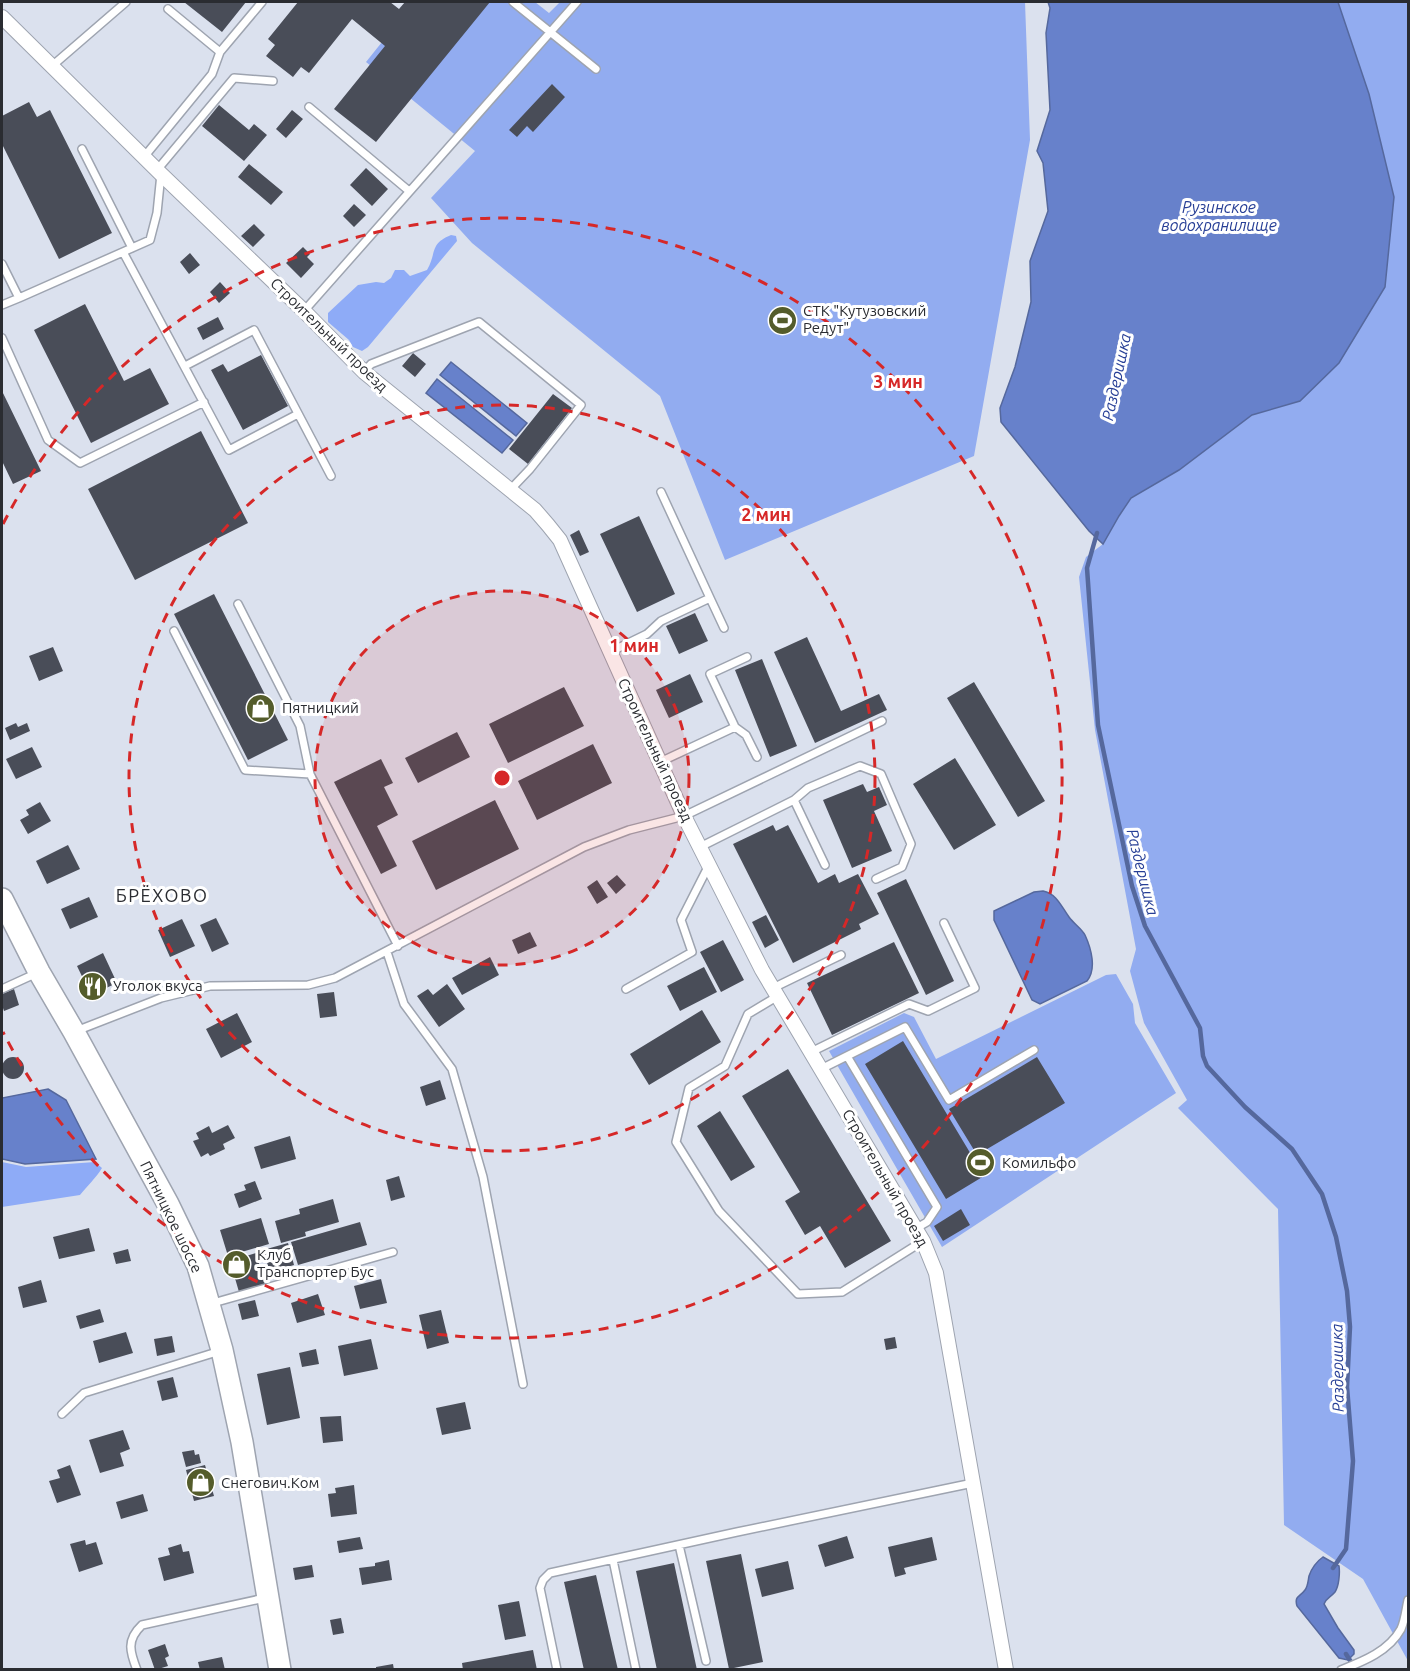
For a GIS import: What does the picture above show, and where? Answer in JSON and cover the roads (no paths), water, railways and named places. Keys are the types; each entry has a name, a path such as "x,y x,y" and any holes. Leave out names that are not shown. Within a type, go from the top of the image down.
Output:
{"main road":[{"name":"Пятницкое шоссе","path":"2,899 39,972 168,1204 198,1266 222,1350 242,1442 280,1670"}],"street":[{"name":"Строительный проезд","path":"2,18 364,372 535,510 560,540 684,816 709,865 775,992 919,1235 936,1273 1006,1670"}],"lane":[{"path":"52,66 126,2"},
{"path":"144,157 212,74 220,52 262,2"},
{"path":"513,2 596,69"},
{"path":"304,311 577,2"},
{"path":"168,9 220,52"},
{"path":"2,305 150,240 157,213 159,172 234,78 273,81"},
{"path":"309,107 409,191"},
{"path":"82,149 132,248"},
{"path":"123,252 229,450 298,414"},
{"path":"2,264 19,298"},
{"path":"364,372 371,364 479,322 581,405 530,469 510,490"},
{"path":"185,366 254,330 331,476"},
{"path":"2,338 48,440 80,463 204,402"},
{"path":"661,492 724,628"},
{"path":"610,652 647,634 661,621 710,598"},
{"path":"238,604 300,726 310,774 398,946"},
{"path":"174,631 245,770 310,774"},
{"path":"747,657 710,674 735,727 746,735 757,758"},
{"path":"74,1032 84,1026 161,998 210,986 308,985 335,978 584,847 629,830 684,816 882,721"},
{"path":"660,762 735,727"},
{"path":"700,847 794,800 808,788 860,766 881,774 910,844 902,867 876,879"},
{"path":"794,800 825,865"},
{"path":"626,989 692,952 681,920 709,865"},
{"path":"811,1052 909,1004 928,1011 975,988 944,923"},
{"path":"387,952 404,1004 452,1069 483,1178 523,1384"},
{"path":"841,955 775,992 748,1014 724,1066 689,1088 675,1142 719,1211 798,1294 842,1292 919,1235 937,1207 847,1056"},
{"path":"2,989 39,972"},
{"path":"821,1069 905,1027 949,1101 1034,1050"},
{"path":"210,1304 393,1252"},
{"path":"62,1414 84,1393 222,1350"},
{"path":"557,1670 540,1588 543,1580 550,1573 973,1483"},
{"path":"679,1545 706,1661"},
{"path":"613,1560 636,1670"},
{"path":"137,1670 131,1655 131,1642 135,1632 142,1625 268,1598"},
{"path":"1341,1670 1366,1660 1386,1646 1401,1629 1408,1600"}],"water":[{"name":"Рузинское водохранилище","path":"1048,2 1338,2 1369,94 1394,197 1385,287 1339,363 1300,401 1252,415 1179,470 1131,498 1103,544 1089,531 1001,422 1000,408 1015,367 1031,302 1030,261 1048,211 1043,163 1037,151 1050,110 1046,33 1050,8"},
{"path":"451,362 527,423 516,436 440,375"},
{"path":"437,379 513,440 502,453 426,393"},
{"path":"1043,891 1055,898 1085,935 1092,958 1092,971 1087,981 1040,1004 1032,1000 994,920 994,911 1034,892"},
{"path":"48,1089 66,1100 96,1159 25,1164 2,1159 2,1098"},
{"path":"1323,1557 1339,1566 1336,1589 1324,1604 1354,1650 1354,1654 1348,1660 1339,1658 1296,1603 1297,1598 1306,1588 1311,1571"}],"waterway":[{"name":"Раздеришка","path":"1097,533 1087,568 1098,725 1132,886 1145,926 1200,1028 1203,1056 1207,1066 1245,1107 1292,1149 1322,1194 1336,1237 1347,1291 1350,1327 1347,1387 1353,1461 1346,1549 1333,1568"},
{"name":"Раздеришка","path":"1346,1654 1356,1670"}],"place":[{"name":"СТК \"Кутузовский Редут\"","path":"782,320"},
{"name":"Пятницкий","path":"261,708"},
{"name":"Уголок вкуса","path":"92,986"},
{"name":"Комильфо","path":"981,1163"},
{"name":"Клуб Транспортер Бус","path":"236,1264"},
{"name":"Снегович.Ком","path":"200,1483"}],"district":[{"name":"БРЁХОВО","path":"162,896"}]}
